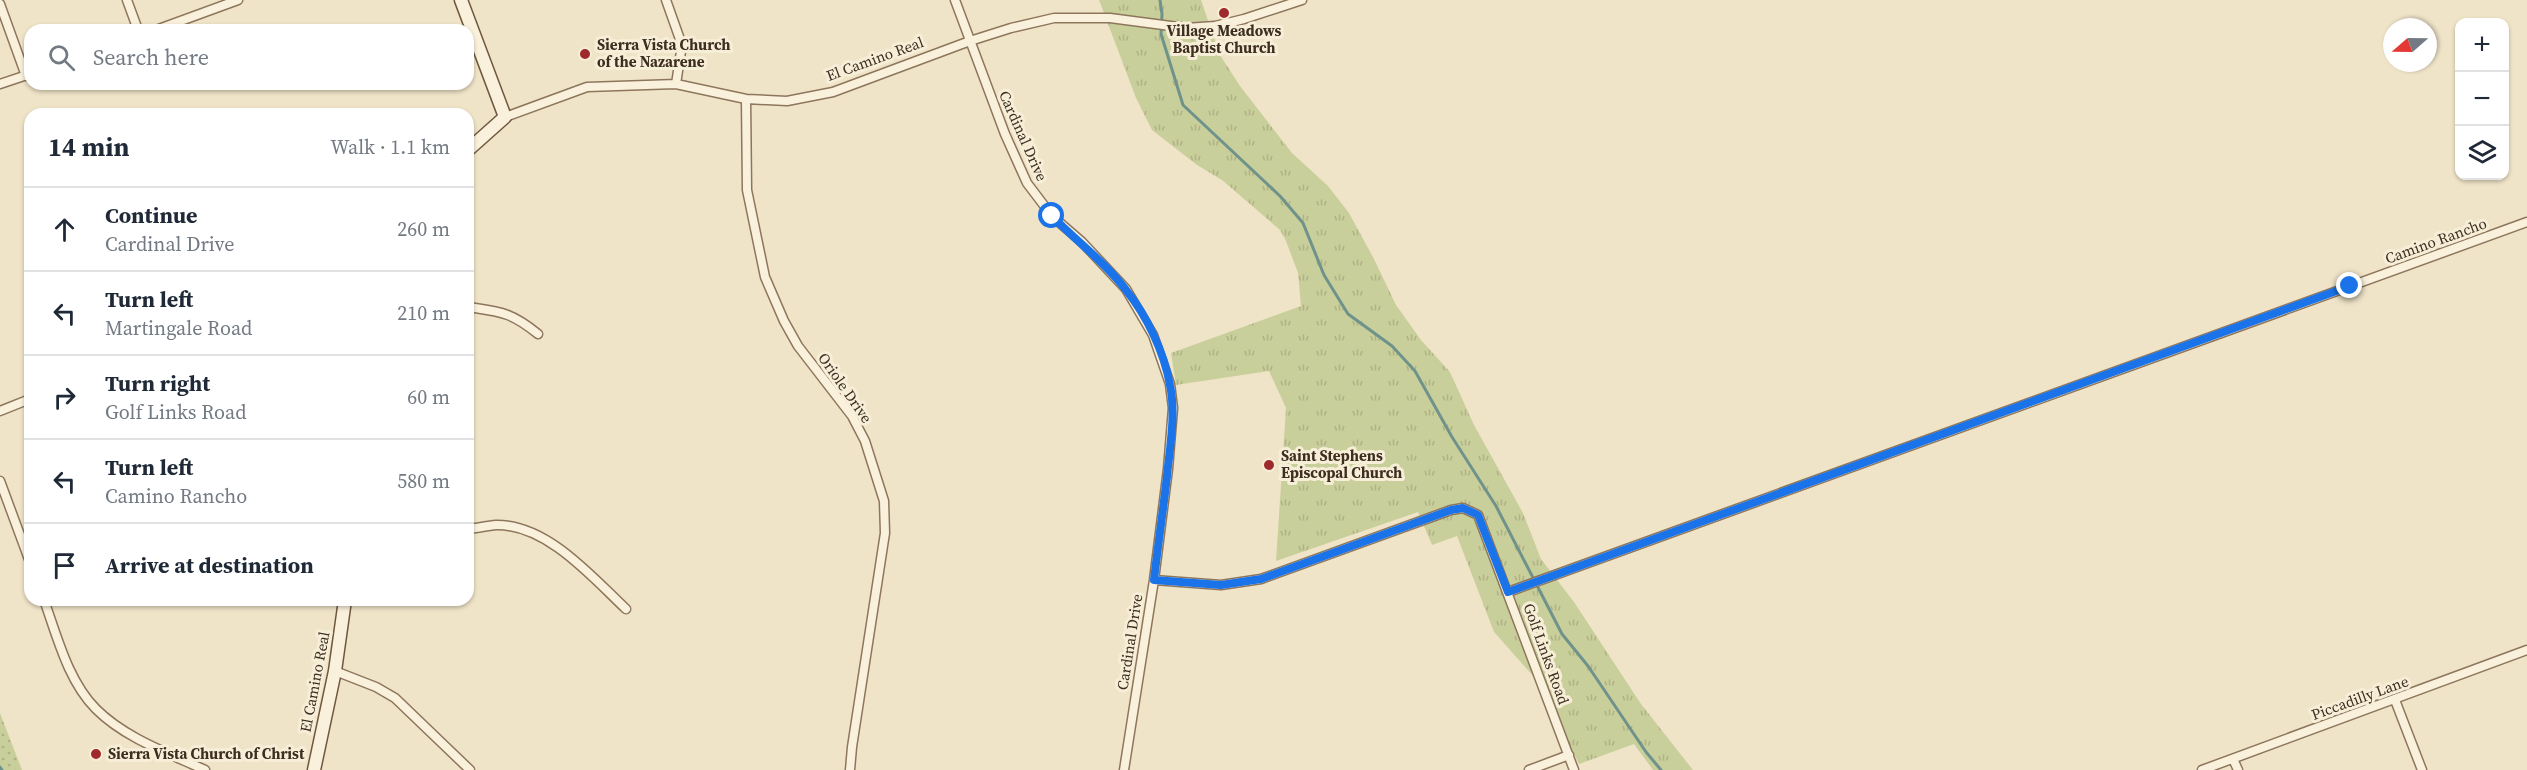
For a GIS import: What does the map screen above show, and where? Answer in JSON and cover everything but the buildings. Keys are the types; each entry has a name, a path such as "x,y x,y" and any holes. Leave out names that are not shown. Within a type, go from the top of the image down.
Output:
{"street":[{"path":"127,0 136,24"},
{"path":"172,24 238,0"},
{"path":"461,0 470,24"},
{"path":"666,0 682,45 676,84"},
{"name":"Cardinal Drive","path":"955,0 1014,157 1027,183 1052,216 1069,234 1082,242 1126,288 1137,304 1161,353 1170,384 1173,408 1154,580 1124,770"},
{"name":"El Camino Real","path":"474,145 505,117 586,87 676,84 746,99 787,101 833,92 970,41 1054,18 1110,18 1186,28 1215,26 1302,0"},
{"path":"0,4 24,65"},
{"path":"474,35 505,117"},
{"path":"0,84 24,76"},
{"name":"Oriole Drive","path":"746,99 747,190 765,277 784,321 798,346 856,425 872,459 884,501 885,533 850,770"},
{"name":"Camino Rancho","path":"1508,592 2527,222"},
{"path":"474,308 519,318 538,334"},
{"path":"0,411 24,401"},
{"path":"0,481 24,546"},
{"name":"Golf Links Road","path":"1154,580 1221,585 1261,579 1451,510 1463,508 1478,515 1574,770"},
{"path":"474,528 498,525 530,532 564,550 626,609"},
{"path":"48,606 75,680 95,708 126,732 205,770"},
{"name":"El Camino Real","path":"314,770 335,671 344,606"},
{"name":"Piccadilly Lane","path":"2202,770 2527,650"},
{"path":"335,671 376,687 395,698 470,770"},
{"path":"2396,700 2422,770"},
{"path":"1529,770 1569,755"},
{"path":"2233,759 2238,770"}],"green space":[{"path":"1099,0 1201,0 1220,55 1240,86 1292,153 1328,186 1349,213 1396,305 1421,340 1450,372 1474,425 1523,513 1541,559 1574,602 1641,704 1693,770 1653,770 1634,744 1579,764 1535,678 1494,632 1457,536 1432,545 1418,512 1276,561 1286,408 1269,371 1176,385 1171,353 1301,306 1298,273 1280,230 1222,180 1197,165 1152,130 1136,98"},
{"path":"0,713 22,770 0,770"}],"waterway":[{"path":"1160,0 1161,34 1183,105 1280,196 1303,223 1324,275 1348,314 1392,346 1415,371 1452,437 1496,506 1562,634 1588,666 1646,752 1661,770"}],"place":[{"name":"Village Meadows Baptist Church","path":"1224,13"},
{"name":"Sierra Vista Church of the Nazarene","path":"585,54"},
{"name":"Saint Stephens Episcopal Church","path":"1269,465"},
{"name":"Sierra Vista Church of Christ","path":"96,754"}],"route":[{"path":"1052,216 1069,234 1082,242 1126,288 1153,335 1170,384 1173,408 1171,439 1154,580 1221,585 1261,579 1451,510 1463,508 1478,515 1508,592 2350,286"}]}
